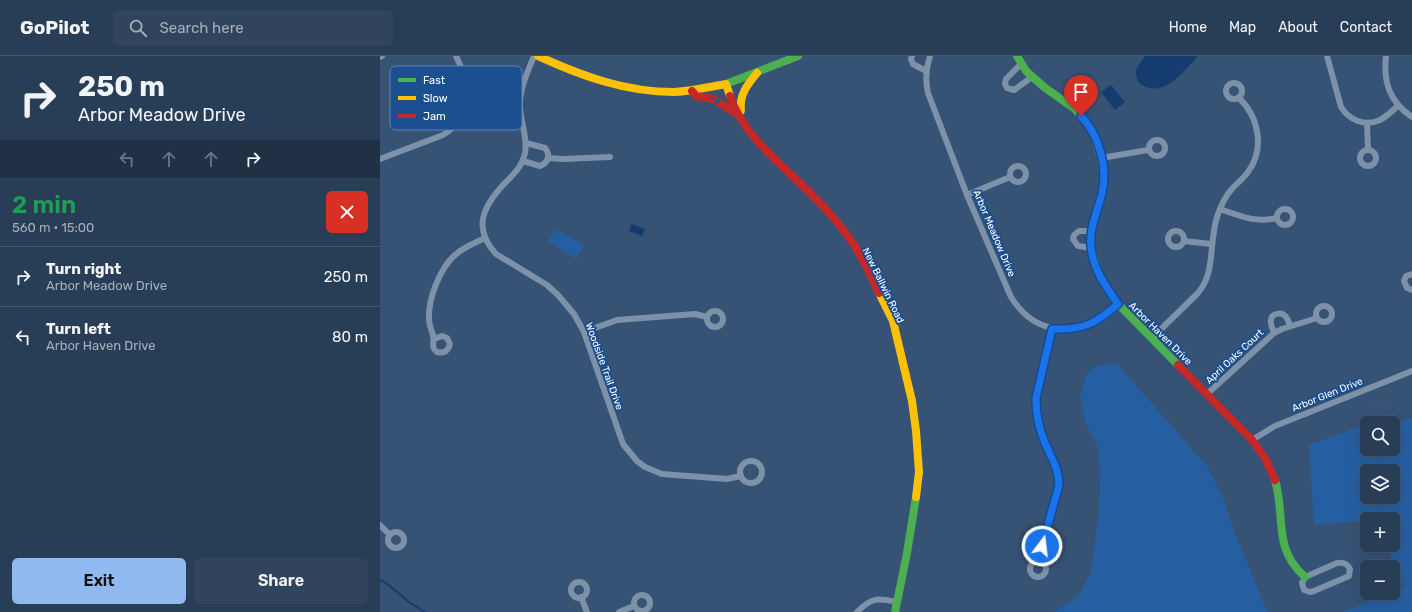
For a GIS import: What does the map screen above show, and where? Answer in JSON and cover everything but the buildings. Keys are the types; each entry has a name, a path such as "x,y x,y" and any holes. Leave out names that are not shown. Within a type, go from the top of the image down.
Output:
{"street":[{"path":"456,56 460,66"},
{"path":"522,89 525,76 534,56"},
{"path":"538,56 576,74 595,80 622,87 663,92 692,91 726,84 798,56"},
{"path":"912,56 911,59 913,64 926,71"},
{"name":"Arbor Meadow Drive","path":"930,56 926,71 926,85 928,93 967,195 1011,297 1017,306 1033,320 1052,329 1064,329 1091,324 1102,318 1118,304"},
{"name":"Arbor Haven Drive","path":"1016,56 1032,77 1053,95 1075,109 1093,131 1101,158 1104,178 1102,192 1091,231 1090,248 1101,279 1118,304 1252,440 1263,454 1276,481 1279,494 1281,530 1290,560 1295,569 1305,577"},
{"path":"1327,56 1341,107 1352,119 1367,123 1381,120 1398,106"},
{"path":"1386,56 1385,71 1391,96 1398,106 1412,117"},
{"path":"1021,64 1006,79 1005,84 1007,88 1014,90 1032,77"},
{"path":"692,91 696,96 704,96 717,100 738,114 741,110 740,104 742,92 746,85 758,72"},
{"name":"New Ballwin Road","path":"726,84 734,108 747,129 760,145 816,199 850,239 864,262 892,320 912,401 919,472 907,554 895,612"},
{"path":"1152,338 1198,293 1204,285 1208,274 1214,228 1220,209 1230,191 1247,173 1256,155 1258,137 1254,119 1245,104 1239,98"},
{"path":"434,339 429,318 432,297 437,282 454,256 485,238 482,227 485,210 489,202 520,168 523,161 526,143 522,123"},
{"path":"1367,123 1368,150"},
{"path":"380,159 443,135 451,130"},
{"path":"523,161 540,166 546,162 548,158 545,148 526,143"},
{"path":"1101,158 1148,150"},
{"path":"548,158 564,159 610,157"},
{"path":"967,195 1010,177"},
{"path":"1220,209 1252,220 1267,221 1277,218"},
{"path":"1090,248 1078,246 1075,244 1073,239 1074,235 1079,231 1091,231"},
{"name":"Woodside Trail Drive","path":"485,238 500,258 542,282 558,295 574,314 584,332 623,444 629,453 645,467 662,474 727,479 741,476"},
{"path":"1184,241 1211,244"},
{"path":"1412,274 1406,276 1404,281 1407,288 1412,290"},
{"path":"584,332 617,320 695,314 707,317"},
{"name":"April Oaks Court","path":"1274,333 1271,320 1274,315 1283,314 1290,326"},
{"name":"April Oaks Court","path":"1207,394 1274,333 1290,326 1317,318"},
{"path":"1038,561 1059,485 1059,477 1056,468 1040,430 1036,408 1036,398 1052,329"},
{"name":"Arbor Glen Drive","path":"1252,440 1275,426 1412,371"},
{"path":"380,524 390,534"},
{"name":"Arbor Haven Drive","path":"1337,563 1347,564 1350,569 1349,576 1346,578 1314,592 1307,592 1303,587 1302,580 1305,577 1337,563"},
{"path":"581,597 587,612"},
{"path":"857,612 866,604 874,600 880,599 897,602"},
{"path":"619,612 634,606"}],"shaded area":[{"path":"1145,56 1198,56 1182,74 1169,84 1154,88 1145,87 1138,82 1136,70"},
{"path":"1111,85 1125,102 1115,110 1101,92"},
{"path":"631,224 645,229 642,236 629,231"},
{"path":"556,229 585,245 576,259 548,241"},
{"path":"1117,364 1207,466 1223,497 1236,536 1267,611 1269,612 1054,612 1079,595 1091,572 1099,510 1100,468 1098,447 1085,421 1080,396 1087,372 1099,365"},
{"path":"1395,413 1397,416 1387,416"},
{"path":"1412,418 1412,612 1343,612 1373,600 1400,600 1400,589 1404,587 1400,578 1400,560 1392,560 1389,552 1400,552 1400,512 1360,512 1360,524 1356,521 1314,525 1309,445 1360,427 1360,456 1400,456 1400,420 1401,421"}],"waterway":[{"path":"380,580 425,612"}],"traffic: fast":[{"path":"726,84 798,56"},
{"path":"1017,56 1026,71 1044,87 1075,109 1093,131 1101,158 1104,179 1102,192 1091,231 1091,248 1101,279 1118,304 1178,365"},
{"path":"1275,480 1284,543 1288,555 1305,577"},
{"path":"895,612 907,553 916,497"}],"traffic: slow":[{"path":"538,56 587,76 621,86 674,92 726,84 730,96"},
{"path":"738,114 741,111 741,100 744,90 757,73"},
{"path":"879,293 893,321 912,401 919,472 916,497"}],"traffic: jam":[{"path":"692,91 696,96 713,99 736,113"},
{"path":"730,96 737,112 746,126 767,152 834,218 862,258 879,293"},
{"path":"1178,365 1252,440 1265,458 1275,480"}],"route":[{"path":"1042,546 1059,485 1059,477 1056,468 1040,430 1036,408 1036,398 1052,329 1064,329 1091,324 1102,318 1118,304 1101,279 1090,248 1091,231 1102,192 1104,178 1098,144 1093,131 1081,116"}]}
